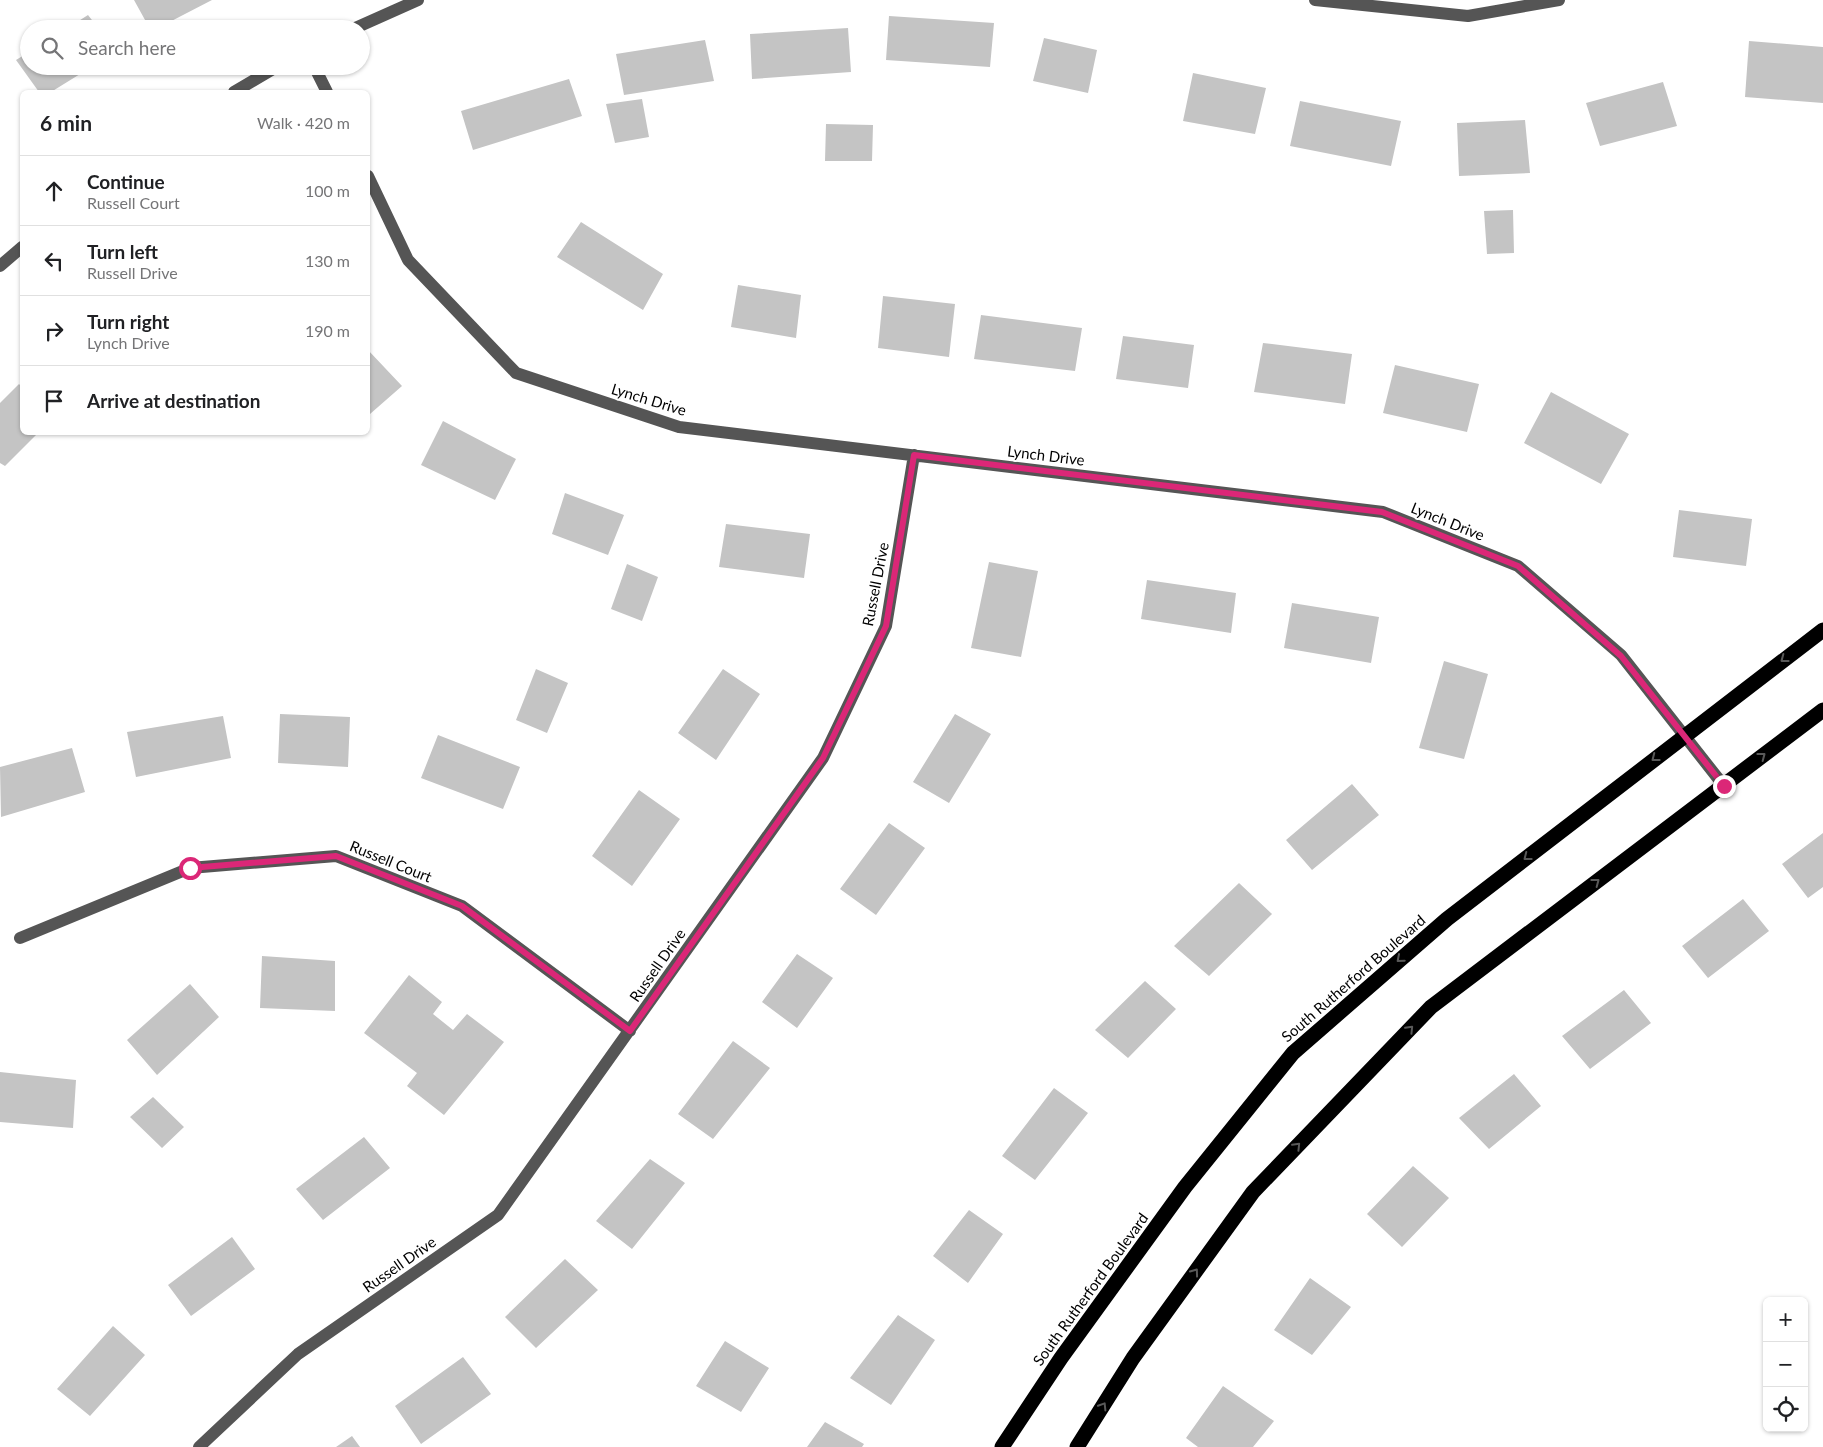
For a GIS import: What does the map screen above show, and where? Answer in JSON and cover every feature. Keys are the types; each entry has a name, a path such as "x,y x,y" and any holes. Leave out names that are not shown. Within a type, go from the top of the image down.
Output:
{"highway":[{"name":"South Rutherford Boulevard","path":"1002,1447 1061,1358 1185,1187 1293,1053 1447,918 1823,630"},
{"path":"1077,1447 1133,1358 1253,1192 1424,1014 1823,710"}],"street":[{"path":"370,21 418,0"},
{"path":"1315,0 1468,16 1559,0"},
{"path":"237,90 263,75"},
{"path":"318,75 326,90"},
{"name":"Lynch Drive","path":"370,180 408,260 516,373 679,427 1382,512 1518,566 1621,656 1724,786"},
{"path":"0,266 20,249"},
{"name":"Russell Drive","path":"199,1447 298,1354 498,1215 823,758 886,626 914,455"},
{"name":"Russell Court","path":"20,938 190,868 336,856 462,906 630,1031"}],"building":[{"path":"134,0 212,0 173,20 145,20"},
{"path":"88,15 92,20 80,20"},
{"path":"889,16 994,23 990,67 886,60"},
{"path":"848,28 851,72 752,79 750,34"},
{"path":"1044,38 1097,50 1088,93 1033,81"},
{"path":"705,40 714,81 624,95 616,54"},
{"path":"1749,41 1823,47 1823,103 1745,97"},
{"path":"20,58 20,66 16,60"},
{"path":"1193,73 1266,88 1255,134 1183,121"},
{"path":"27,75 78,75 54,90 38,90"},
{"path":"569,79 582,116 473,150 461,111"},
{"path":"1663,82 1677,126 1600,146 1586,103"},
{"path":"642,99 649,137 615,143 606,104"},
{"path":"1300,101 1401,121 1391,166 1290,146"},
{"path":"1525,120 1530,173 1459,176 1457,123"},
{"path":"826,124 873,125 872,161 825,161"},
{"path":"1513,210 1514,253 1487,254 1484,211"},
{"path":"581,222 663,274 643,310 557,257"},
{"path":"738,285 801,295 796,338 731,327"},
{"path":"883,296 955,304 949,357 878,348"},
{"path":"981,315 1082,328 1075,371 974,359"},
{"path":"1123,336 1194,345 1188,388 1116,379"},
{"path":"1263,343 1352,354 1345,404 1254,392"},
{"path":"370,352 402,386 370,414"},
{"path":"1395,365 1479,384 1467,432 1383,413"},
{"path":"19,384 20,435 36,435 5,466 0,463 0,403"},
{"path":"1551,392 1629,434 1601,484 1524,443"},
{"path":"443,421 516,459 495,500 421,465"},
{"path":"565,493 624,515 608,555 552,534"},
{"path":"1679,510 1752,519 1746,566 1673,557"},
{"path":"726,524 810,534 804,578 719,567"},
{"path":"989,562 1038,571 1021,657 971,648"},
{"path":"627,564 658,577 642,621 611,609"},
{"path":"1147,580 1236,593 1231,633 1141,619"},
{"path":"1292,603 1379,617 1371,663 1284,648"},
{"path":"1444,661 1488,674 1464,759 1419,748"},
{"path":"536,669 568,683 547,733 516,720"},
{"path":"723,669 760,694 716,760 678,733"},
{"path":"280,714 350,717 348,767 278,763"},
{"path":"955,714 991,734 949,803 913,782"},
{"path":"223,716 231,758 136,777 127,732"},
{"path":"438,735 520,767 503,809 421,778"},
{"path":"72,748 85,792 1,817 0,767"},
{"path":"1352,784 1379,815 1312,870 1286,840"},
{"path":"639,790 680,819 632,886 592,856"},
{"path":"889,823 925,848 876,915 840,889"},
{"path":"1823,833 1823,887 1808,898 1782,864"},
{"path":"1239,883 1272,914 1209,976 1174,946"},
{"path":"1743,899 1769,931 1708,978 1682,946"},
{"path":"797,954 833,978 797,1028 762,1002"},
{"path":"262,956 335,961 335,1011 260,1008"},
{"path":"409,975 442,1002 433,1014 453,1030 467,1014 504,1042 444,1115 407,1086 417,1073 364,1033"},
{"path":"1145,981 1176,1009 1128,1058 1095,1030"},
{"path":"190,984 219,1017 157,1075 127,1040"},
{"path":"1624,990 1651,1023 1590,1069 1562,1036"},
{"path":"733,1041 770,1068 713,1139 678,1114"},
{"path":"0,1072 76,1080 73,1128 0,1122"},
{"path":"1514,1074 1541,1106 1489,1149 1459,1118"},
{"path":"1054,1088 1088,1113 1035,1180 1002,1156"},
{"path":"153,1097 184,1127 162,1148 130,1117"},
{"path":"364,1137 390,1168 323,1220 296,1189"},
{"path":"650,1159 685,1183 632,1249 596,1221"},
{"path":"1413,1166 1449,1198 1402,1247 1367,1214"},
{"path":"969,1210 1003,1234 968,1283 933,1256"},
{"path":"232,1237 255,1269 191,1316 168,1285"},
{"path":"565,1259 598,1290 536,1348 505,1317"},
{"path":"1310,1278 1351,1307 1312,1355 1274,1330"},
{"path":"898,1315 935,1340 891,1405 850,1378"},
{"path":"113,1326 145,1355 90,1416 57,1389"},
{"path":"725,1341 769,1368 741,1412 696,1386"},
{"path":"463,1357 491,1394 421,1444 395,1406"},
{"path":"1223,1386 1274,1421 1253,1447 1198,1447 1186,1438"},
{"path":"825,1422 864,1444 862,1447 807,1447"},
{"path":"352,1436 360,1447 336,1447"}],"route":[{"path":"190,868 336,856 462,906 630,1031 823,758 886,626 914,455 1382,512 1518,566 1621,656 1724,786"}]}
